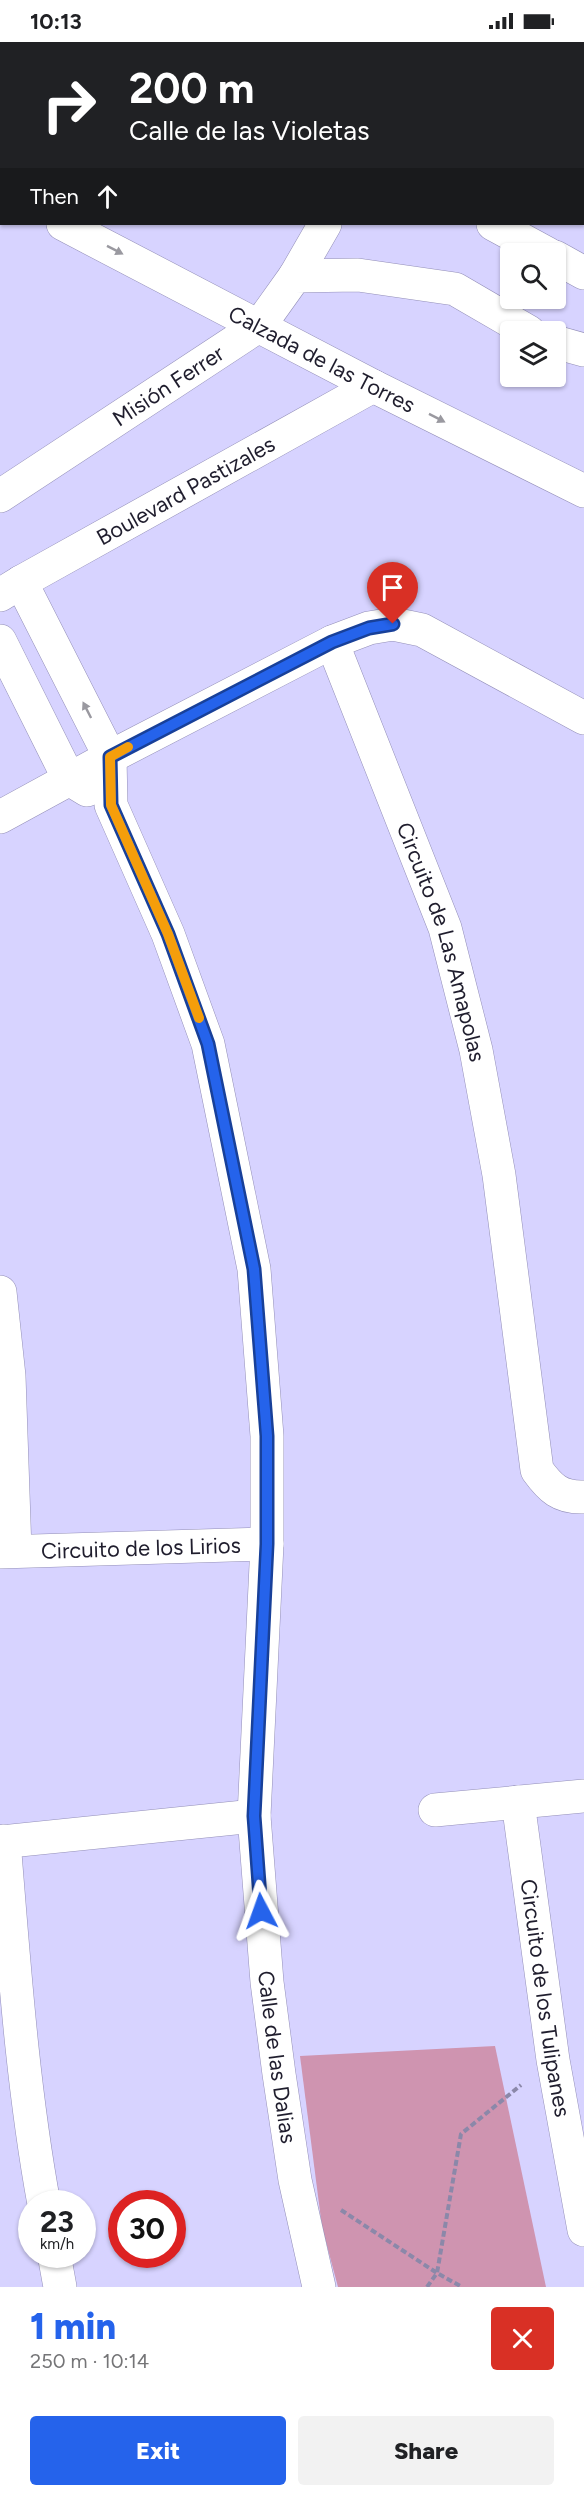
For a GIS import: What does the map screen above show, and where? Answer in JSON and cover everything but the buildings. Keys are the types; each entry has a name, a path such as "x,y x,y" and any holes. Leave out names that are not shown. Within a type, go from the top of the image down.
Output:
{"street":[{"name":"Calzada de las Torres","path":"65,225 373,386 584,491"},
{"name":"Misión Ferrer","path":"0,496 260,325 295,276 324,225"},
{"path":"495,225 528,243"},
{"path":"566,263 584,273"},
{"path":"295,276 358,275 455,289 510,321"},
{"path":"566,345 584,350"},
{"name":"Boulevard Pastizales","path":"10,589 373,386"},
{"name":"Calle de las Dalias","path":"10,589 110,757 111,805 168,934 208,1044 254,1269 267,1436 267,1544 254,1816 267,1982 295,2180 320,2287"},
{"path":"0,817 332,642 369,628 393,624 422,630 584,718"},
{"path":"0,641 69,779 111,805"},
{"name":"Circuito de Las Amapolas","path":"332,642 446,928 476,1050 499,1175 537,1470 550,1488 572,1497 584,1497"},
{"name":"Circuito de los Lirios","path":"0,1293 9,1376 8,1551 267,1544"},
{"path":"435,1810 584,1796"},
{"name":"Circuito de los Tulipanes","path":"518,1802 553,2060 584,2230"},
{"path":"42,2190 19,2021 2,1842 254,1816"},
{"path":"57,2268 60,2287"}],"path":[{"path":"427,2287 436,2273 460,2134 553,2060"},
{"path":"295,2180 436,2273 462,2287"}],"shaded area":[{"path":"495,2046 546,2287 338,2287 322,2227 300,2056"}],"slow traffic":[{"path":"128,747 110,757 111,805 168,934 199,1018"}],"route":[{"path":"261,1911 254,1816 267,1544 267,1436 254,1269 208,1044 168,934 111,805 110,757 332,642 369,628 393,624"}]}
